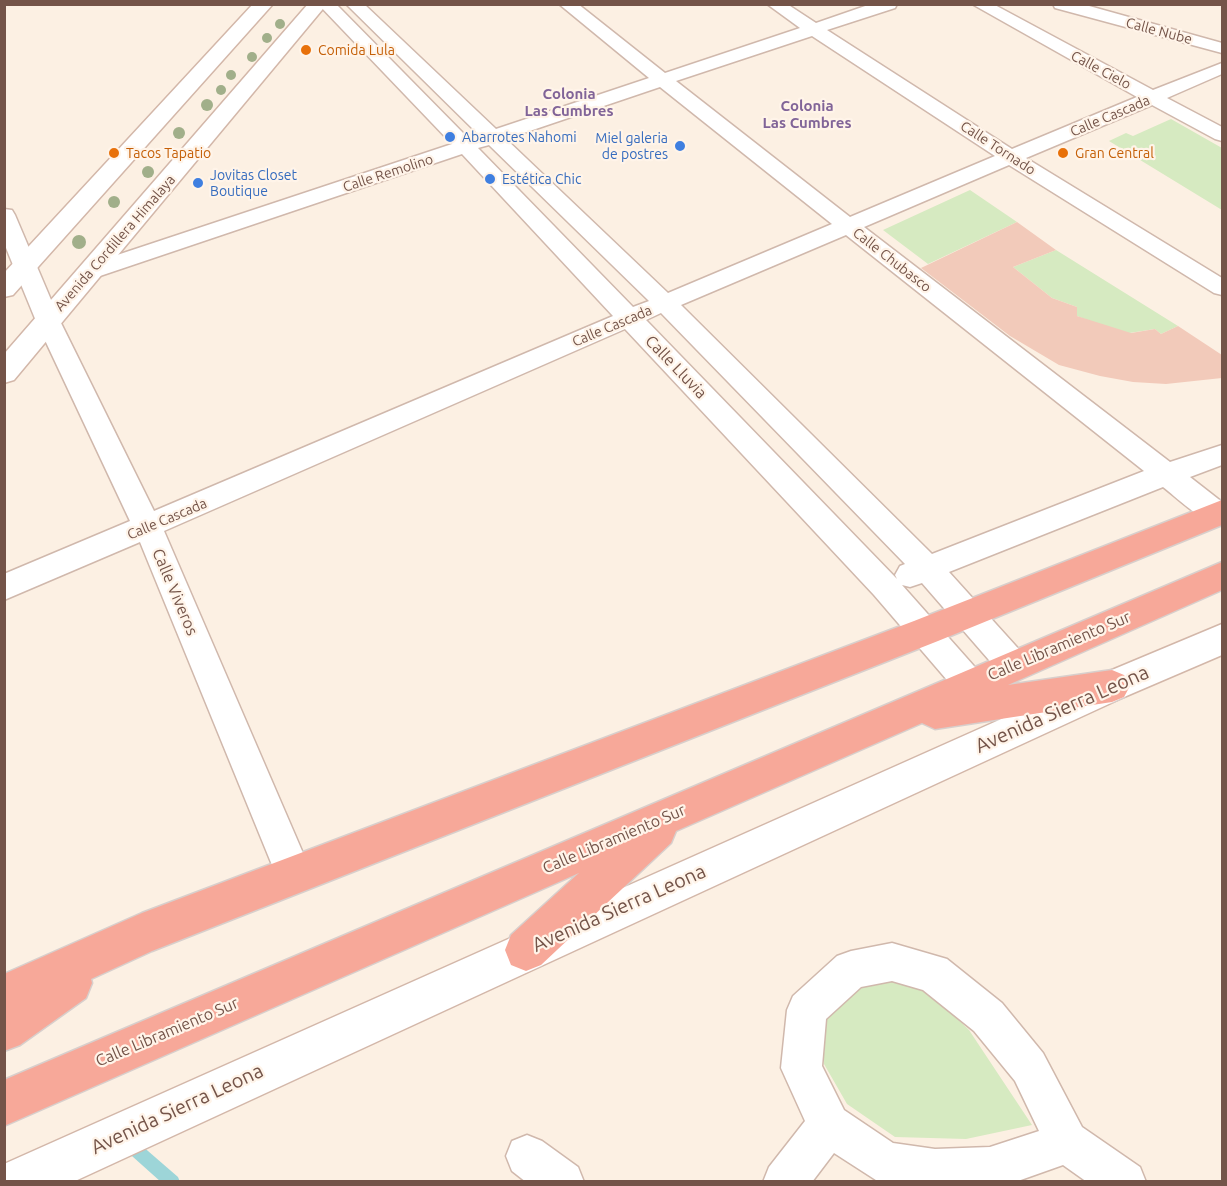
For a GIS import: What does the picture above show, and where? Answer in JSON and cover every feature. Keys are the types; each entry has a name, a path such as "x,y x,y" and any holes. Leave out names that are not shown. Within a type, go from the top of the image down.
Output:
{"highway":[{"path":"4,996 142,934 926,631 1220,513"},
{"name":"Calle Libramiento Sur","path":"4,1103 1222,576"},
{"path":"892,718 1112,686"},
{"path":"526,950 675,813"},
{"path":"4,1029 142,934"}],"main road":[{"path":"4,289 264,4"},
{"name":"Avenida Cordillera Himalaya","path":"4,373 318,4"},
{"name":"Avenida Sierra Leona","path":"18,1182 526,950 1112,686 1222,639"}],"street":[{"name":"Calle Lluvia","path":"326,4 466,147 885,586 970,684"},
{"path":"354,4 665,303 927,568 1013,665"},
{"name":"Calle Chubasco","path":"567,4 848,226 1220,513"},
{"name":"Calle Tornado","path":"775,4 1012,158 1222,288"},
{"name":"Calle Remolino","path":"92,271 888,4"},
{"name":"Calle Cielo","path":"980,4 1222,135"},
{"name":"Calle Nube","path":"1061,4 1222,48"},
{"name":"Calle Cascada","path":"4,588 148,528 629,318 1222,68"},
{"name":"Calle Viveros","path":"4,214 48,321 148,528 294,874"},
{"path":"885,586 1169,473 1222,455"},
{"path":"1067,1142 990,1169 935,1171 886,1163 829,1125 801,1068 807,1010 851,970 892,962 933,974 988,1017 1029,1067 1067,1142 1125,1182"},
{"path":"784,1182 829,1125"},
{"path":"527,1156 563,1182"}],"green space":[{"path":"1171,119 1222,148 1222,210 1109,141 1126,133 1133,136"},
{"path":"970,190 1017,222 928,264 883,230"},
{"path":"1056,250 1178,326 1161,334 1155,329 1123,334 1077,316 1077,307 1052,298 1013,267"},
{"path":"897,976 934,996 969,1030 1032,1125 966,1139 895,1137 847,1104 824,1064 821,1018 859,985"}],"building":[{"path":"1017,222 1056,250 1013,267 1052,298 1077,307 1077,316 1131,333 1155,329 1161,334 1178,326 1222,355 1222,378 1166,384 1133,382 1059,365 1010,336 921,268"}],"waterway":[{"path":"128,1143 173,1182"}],"place":[{"name":"Comida Lula","path":"306,50"},
{"name":"Abarrotes Nahomi","path":"450,137"},
{"name":"Miel galeria de postres","path":"680,146"},
{"name":"Tacos Tapatio","path":"114,153"},
{"name":"Gran Central","path":"1063,153"},
{"name":"Estética Chic","path":"490,179"},
{"name":"Jovitas Closet Boutique","path":"198,183"}],"district":[{"name":"Colonia Las Cumbres","path":"569,102"},
{"name":"Colonia Las Cumbres","path":"807,114"}]}
